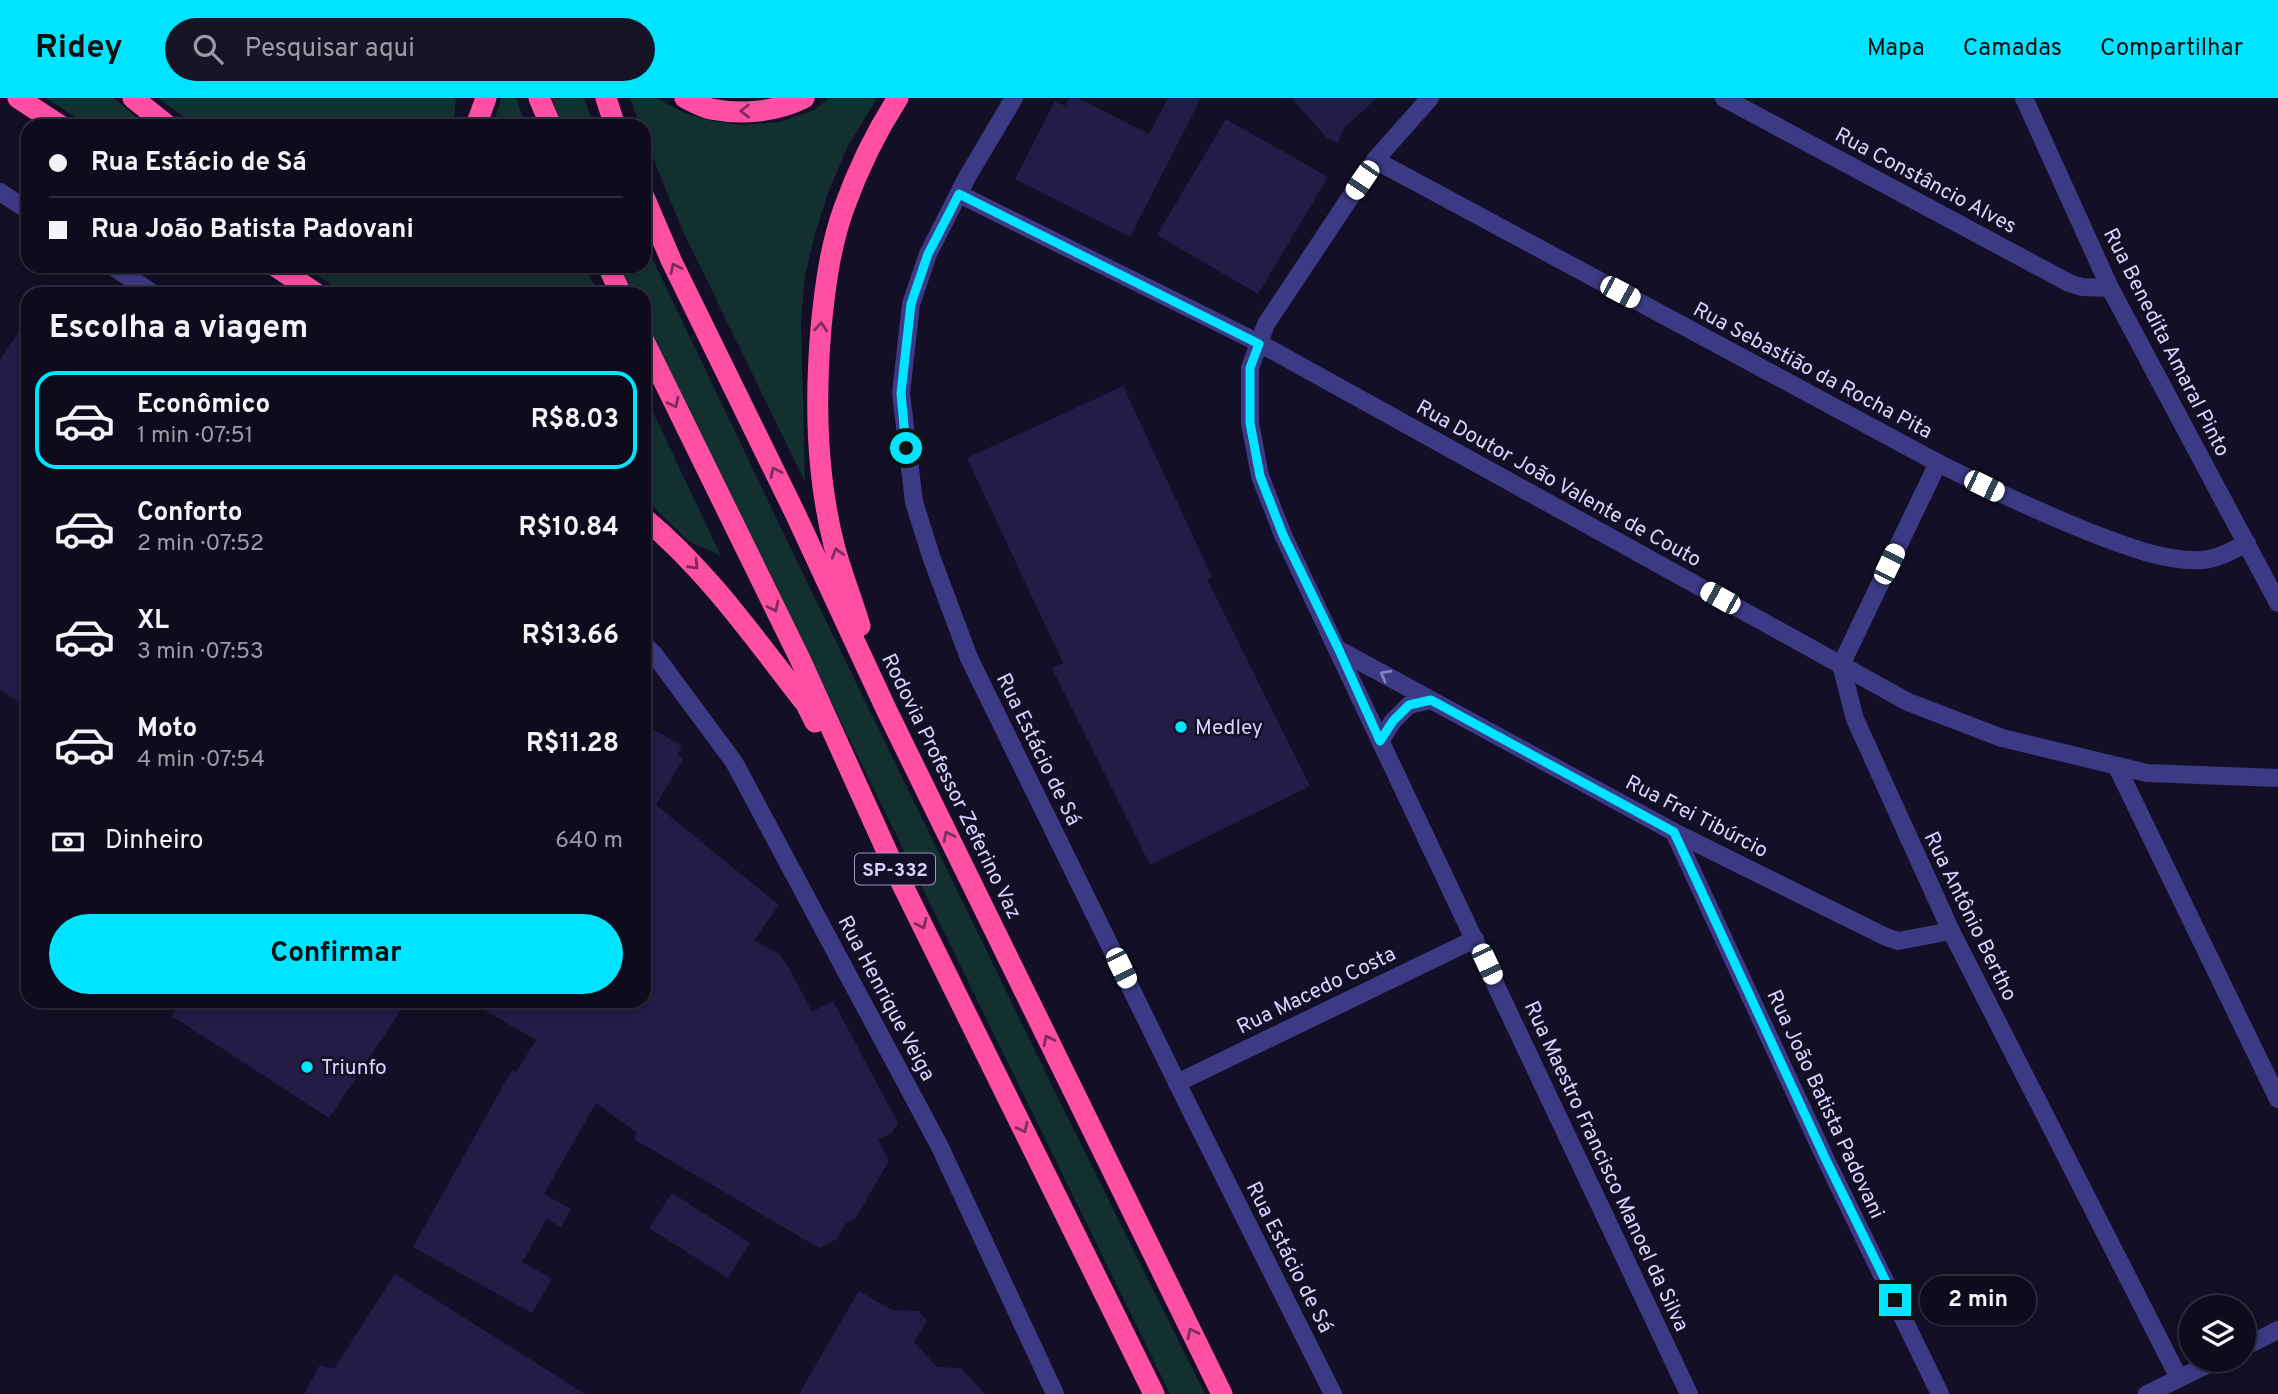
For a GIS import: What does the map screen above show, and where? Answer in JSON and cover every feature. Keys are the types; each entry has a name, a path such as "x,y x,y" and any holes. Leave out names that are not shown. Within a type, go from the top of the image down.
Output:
{"highway":[{"path":"18,98 50,119"},
{"path":"133,98 160,119"},
{"path":"478,119 485,98"},
{"path":"539,98 548,119"},
{"path":"606,98 613,119"},
{"path":"685,98 710,108 757,111 782,107 804,98"},
{"path":"887,711 834,545 821,473 817,427 818,358 826,273 843,210 868,150 898,98"},
{"name":"Rodovia Professor Zeferino Vaz","path":"651,213 887,711 1222,1394"},
{"path":"286,273 306,287"},
{"name":"SP-332","path":"651,355 800,659 898,876 1154,1394"},
{"path":"651,525 690,561 720,595 806,704 898,876"},
{"path":"1088,1261 1139,1394"}],"street":[{"name":"Rua Estácio de Sá","path":"1014,98 966,179 928,254 911,304 901,393 914,502 969,658 1333,1394"},
{"name":"Rua Maestro Francisco Manoel da Silva","path":"1430,98 1376,160 1266,324 1250,368 1250,423 1260,476 1283,535 1689,1394"},
{"name":"Rua Constâncio Alves","path":"1724,98 2068,283 2082,287 2110,288"},
{"name":"Rua Benedita Amaral Pinto","path":"2024,98 2110,288 2278,603"},
{"name":"Rua Sebastião da Rocha Pita","path":"1376,160 1938,463 2030,508 2133,550 2205,560 2247,543"},
{"path":"0,192 21,206"},
{"name":"Rua Doutor João Valente de Couto","path":"959,194 1259,344 1908,702 2002,738 2147,774 2278,778"},
{"path":"122,273 144,287"},
{"path":"1841,665 1938,463"},
{"name":"Rua Frei Tibúrcio","path":"1339,650 1674,832 1892,940 1951,931"},
{"name":"Rua Henrique Veiga","path":"651,651 734,762 940,1147 1055,1394"},
{"name":"Rua Antônio Bertho","path":"1841,665 1855,719 1951,931 2179,1378"},
{"path":"1380,741 1393,721 1409,705 1431,700"},
{"path":"2118,767 2278,1099"},
{"name":"Rua João Batista Padovani","path":"1674,832 1826,1160 1940,1394"},
{"name":"Rua Macedo Costa","path":"1177,1083 1475,939"},
{"path":"2256,1341 2278,1330"},
{"path":"2147,1394 2192,1372"}],"green space":[{"path":"46,98 114,98 139,119 78,119"},
{"path":"158,98 456,98 454,119 186,119"},
{"path":"501,98 516,98 524,119 495,119"},
{"path":"551,98 584,98 592,119 559,119"},
{"path":"630,98 656,98 685,113 712,121 742,125 779,122 814,110 829,98 877,98 847,148 828,193 805,276 801,321 805,482 682,229 651,153 651,119 638,119"},
{"path":"651,256 1061,1104 1205,1394 1170,1394 651,333 651,287 630,287 623,273 651,273"},
{"path":"314,273 588,273 595,287 335,287"},
{"path":"651,408 721,556 690,542 651,505"}],"building":[{"path":"1069,98 1078,98 1149,134 1168,98 1201,98 1130,237 1015,179 1055,101 1065,106"},
{"path":"1291,98 1377,98 1344,128 1338,143 1328,139"},
{"path":"1226,119 1328,177 1258,294 1157,235"},
{"path":"21,328 21,704 0,690 0,360"},
{"path":"1123,386 1212,577 1207,579 1310,786 1150,865 1052,668 1063,663 967,458"},
{"path":"651,728 682,746 677,755 683,759 656,805 779,905 754,940 780,955 812,1012 833,1001 898,1123 892,1133 878,1140 889,1161 855,1219 846,1223 837,1239 819,1248 634,1139 637,1133 596,1103 544,1194 571,1209 561,1227 547,1219 522,1262 552,1279 532,1313 413,1247 512,1070 516,1072 536,1040 481,1008 651,1008"},
{"name":"Triunfo","path":"177,1008 402,1008 329,1118 172,1016"},
{"path":"672,1193 750,1243 728,1278 649,1228"},
{"path":"395,1274 585,1394 304,1394 320,1365 334,1369"},
{"path":"859,1291 892,1310 918,1311 927,1321 914,1342 937,1367 961,1368 985,1394 799,1394"}],"place":[{"name":"Medley","path":"1181,727"},
{"name":"Triunfo","path":"307,1067"}],"route":[{"path":"906,448 901,393 911,304 928,254 959,194 1259,344 1250,368 1250,423 1260,476 1283,535 1380,741 1393,721 1409,705 1431,700 1674,832 1826,1160 1895,1300"}]}
